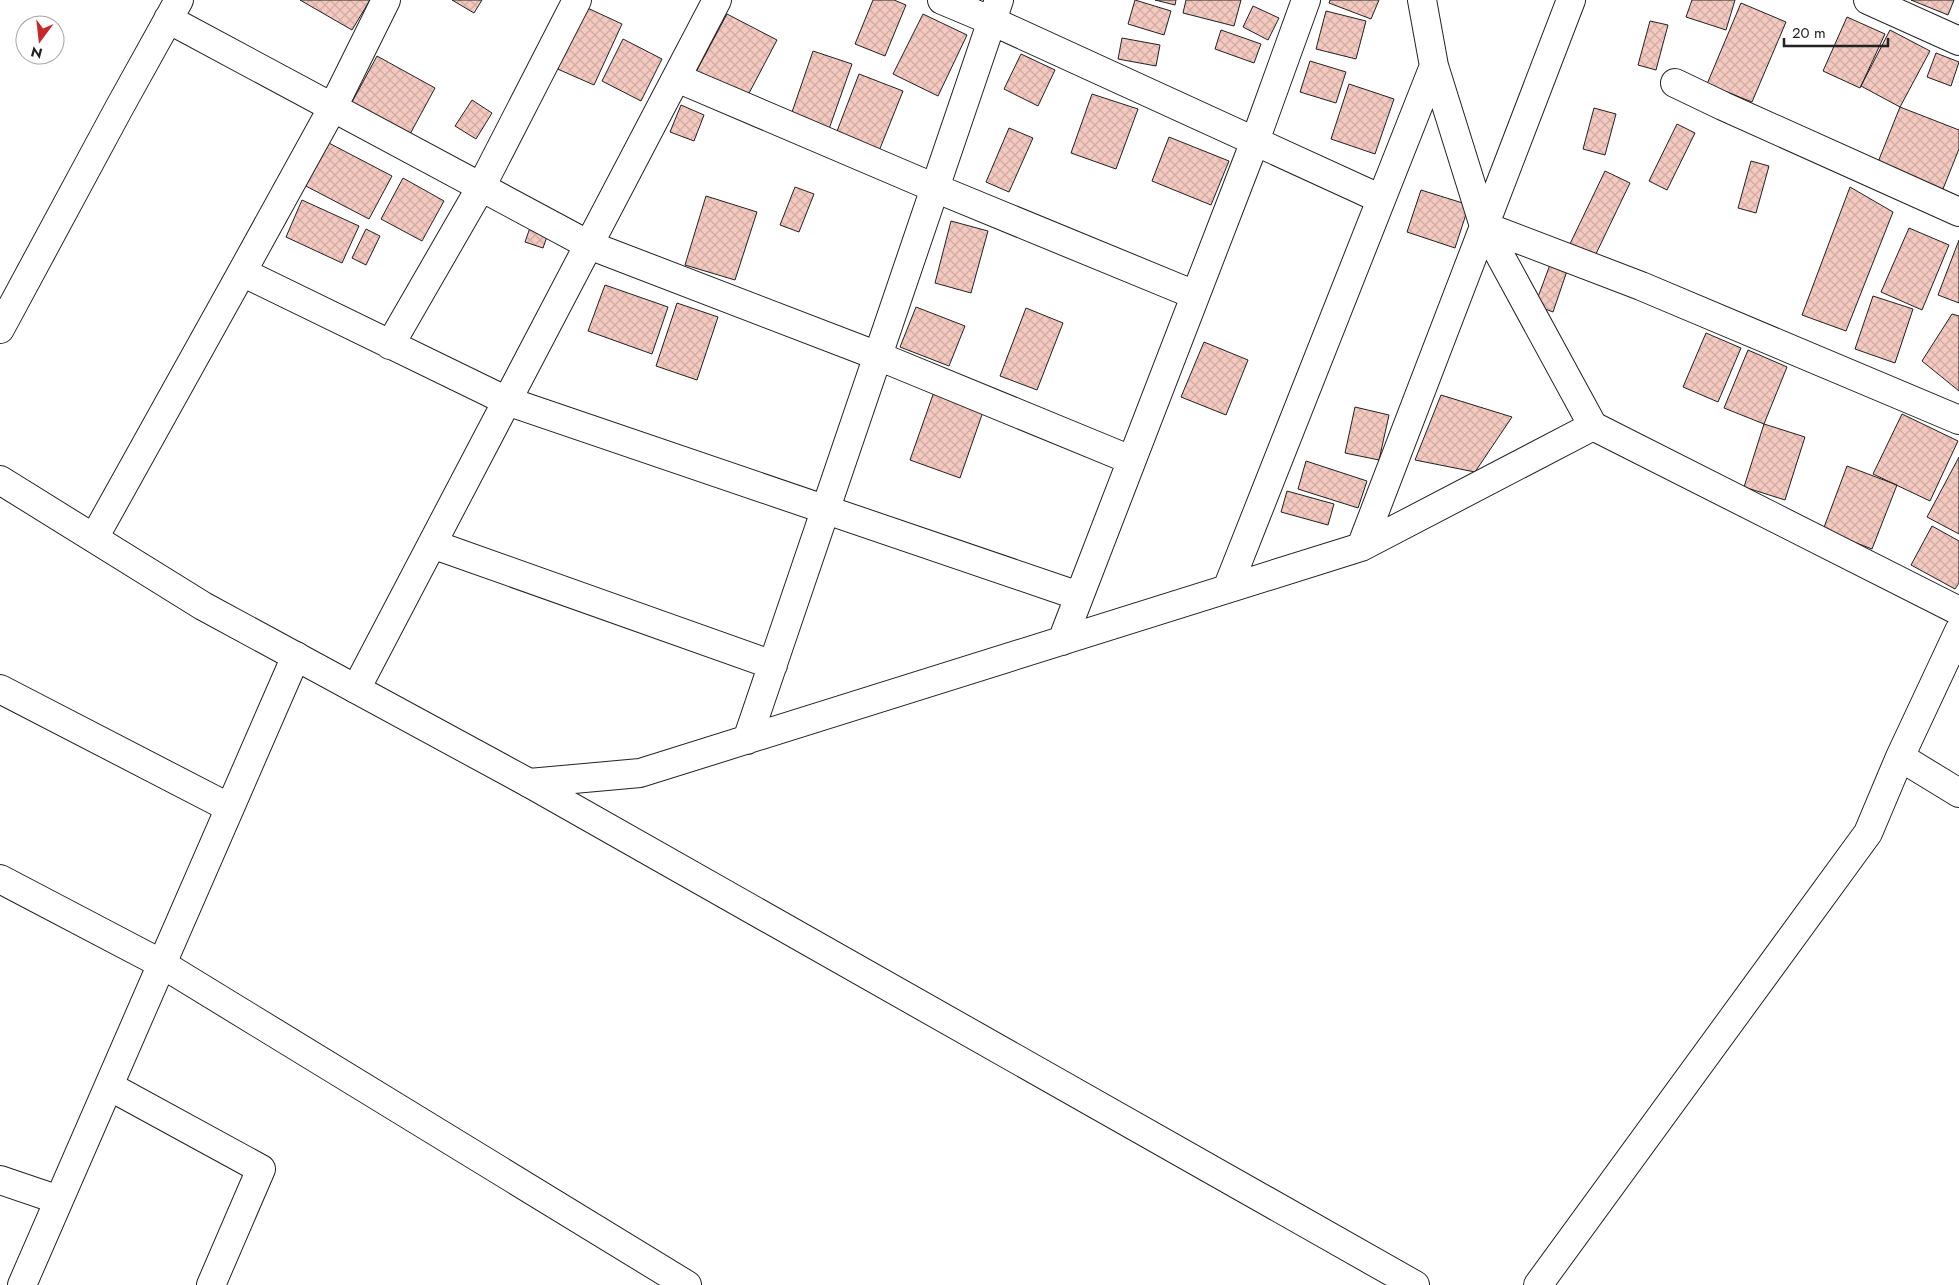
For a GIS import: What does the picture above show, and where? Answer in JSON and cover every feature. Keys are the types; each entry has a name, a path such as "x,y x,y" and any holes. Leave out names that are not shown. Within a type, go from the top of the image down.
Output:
{"street":[{"path":"94,538 333,107 386,0"},
{"path":"390,344 481,187 577,0"},
{"path":"356,689 717,0"},
{"path":"942,0 996,10 1255,141 1381,200"},
{"path":"1062,641 1255,141 1306,0"},
{"path":"1422,0 1434,66 1484,226 1593,426 1959,610"},
{"path":"1361,547 1571,0"},
{"path":"1868,0 1959,41"},
{"path":"0,329 174,10 333,107 589,245 878,356 1131,460"},
{"path":"747,740 996,10"},
{"path":"1227,589 1434,66"},
{"path":"677,78 935,188 1195,295"},
{"path":"1675,83 1959,212"},
{"path":"1484,226 1641,286 1959,420"},
{"path":"242,272 507,401 1079,596"},
{"path":"529,783 640,773 1361,547 1593,426"},
{"path":"0,480 203,606 529,783 1415,1285"},
{"path":"432,544 773,665"},
{"path":"1538,1285 1868,834 1900,757 1959,631"},
{"path":"22,1285 296,656"},
{"path":"0,689 230,808"},
{"path":"1900,757 1959,794"},
{"path":"0,879 162,964 687,1285"},
{"path":"109,1086 261,1169 211,1285"},
{"path":"0,1180 59,1200"}],"building":[{"path":"300,0 370,0 352,30"},
{"path":"452,0 482,0 474,13"},
{"path":"873,0 894,0 906,5 885,56 855,44"},
{"path":"1135,0 1171,11 1164,35 1128,24"},
{"path":"1155,0 1176,0 1175,5"},
{"path":"1186,0 1241,0 1234,26 1183,13"},
{"path":"1330,0 1379,0 1371,19 1329,3"},
{"path":"1692,0 1735,0 1726,30 1686,17"},
{"path":"1911,0 1954,0 1948,15"},
{"path":"1741,3 1786,22 1752,102 1707,84"},
{"path":"581,5 622,24 594,85 553,67"},
{"path":"1253,6 1279,18 1268,40 1243,27"},
{"path":"1326,11 1366,21 1356,59 1316,49"},
{"path":"727,14 777,40 746,99 696,72"},
{"path":"923,14 967,35 938,96 893,74"},
{"path":"1847,17 1885,34 1860,88 1823,71"},
{"path":"1650,21 1668,25 1656,70 1638,65"},
{"path":"1221,30 1261,44 1254,63 1215,49"},
{"path":"1890,30 1930,51 1900,107 1861,86"},
{"path":"1122,38 1160,45 1156,66 1118,59"},
{"path":"623,39 662,59 641,101 602,81"},
{"path":"813,51 852,64 829,129 791,115"},
{"path":"1936,53 1959,62 1951,86 1927,77"},
{"path":"1021,54 1055,70 1038,106 1004,89"},
{"path":"377,56 435,88 409,136 351,104"},
{"path":"1310,61 1346,72 1336,103 1300,92"},
{"path":"859,74 903,91 877,156 834,139"},
{"path":"1349,84 1394,99 1375,154 1331,139"},
{"path":"1092,94 1138,109 1116,169 1071,153"},
{"path":"472,100 492,113 476,139 455,126"},
{"path":"681,105 704,115 694,141 670,132"},
{"path":"1900,107 1959,130 1959,149 1939,199 1874,172"},
{"path":"1594,108 1616,114 1605,155 1583,149"},
{"path":"1677,124 1695,133 1667,190 1649,181"},
{"path":"1009,128 1033,138 1009,192 986,182"},
{"path":"1169,137 1229,161 1211,205 1152,181"},
{"path":"325,141 392,176 369,219 302,184"},
{"path":"1751,161 1769,166 1756,213 1738,208"},
{"path":"1605,171 1630,183 1594,258 1569,246"},
{"path":"403,178 444,201 422,241 381,219"},
{"path":"795,187 814,194 799,232 780,225"},
{"path":"1850,187 1893,212 1846,331 1802,315"},
{"path":"1421,190 1469,205 1455,248 1407,232"},
{"path":"706,196 757,212 735,280 685,265"},
{"path":"302,200 359,226 342,263 286,237"},
{"path":"951,221 988,231 971,293 935,283"},
{"path":"532,222 550,228 543,248 525,242"},
{"path":"1909,228 1949,245 1922,310 1881,292"},
{"path":"366,229 380,236 366,265 352,258"},
{"path":"1959,240 1959,303 1938,295"},
{"path":"1551,262 1568,268 1553,312 1535,305"},
{"path":"605,285 668,307 652,354 588,331"},
{"path":"1873,296 1913,309 1895,363 1855,349"},
{"path":"677,303 718,317 697,380 656,366"},
{"path":"916,307 965,326 949,366 900,347"},
{"path":"1026,308 1063,323 1037,390 1000,376"},
{"path":"1952,314 1959,316 1959,391 1922,361"},
{"path":"1706,333 1741,348 1718,402 1683,387"},
{"path":"1204,342 1248,360 1226,415 1181,397"},
{"path":"1748,350 1787,367 1764,424 1724,408"},
{"path":"935,389 985,406 960,478 910,460"},
{"path":"1441,395 1512,417 1475,472 1415,460"},
{"path":"1355,407 1389,415 1379,460 1345,453"},
{"path":"1902,414 1958,441 1930,501 1873,474"},
{"path":"1764,424 1805,437 1785,500 1744,487"},
{"path":"1959,457 1959,534 1927,517"},
{"path":"1306,461 1367,481 1358,508 1298,489"},
{"path":"1847,466 1897,485 1872,549 1823,530"},
{"path":"1287,491 1334,504 1328,525 1281,512"},
{"path":"1932,526 1959,541 1959,583 1955,589 1911,565"}]}
